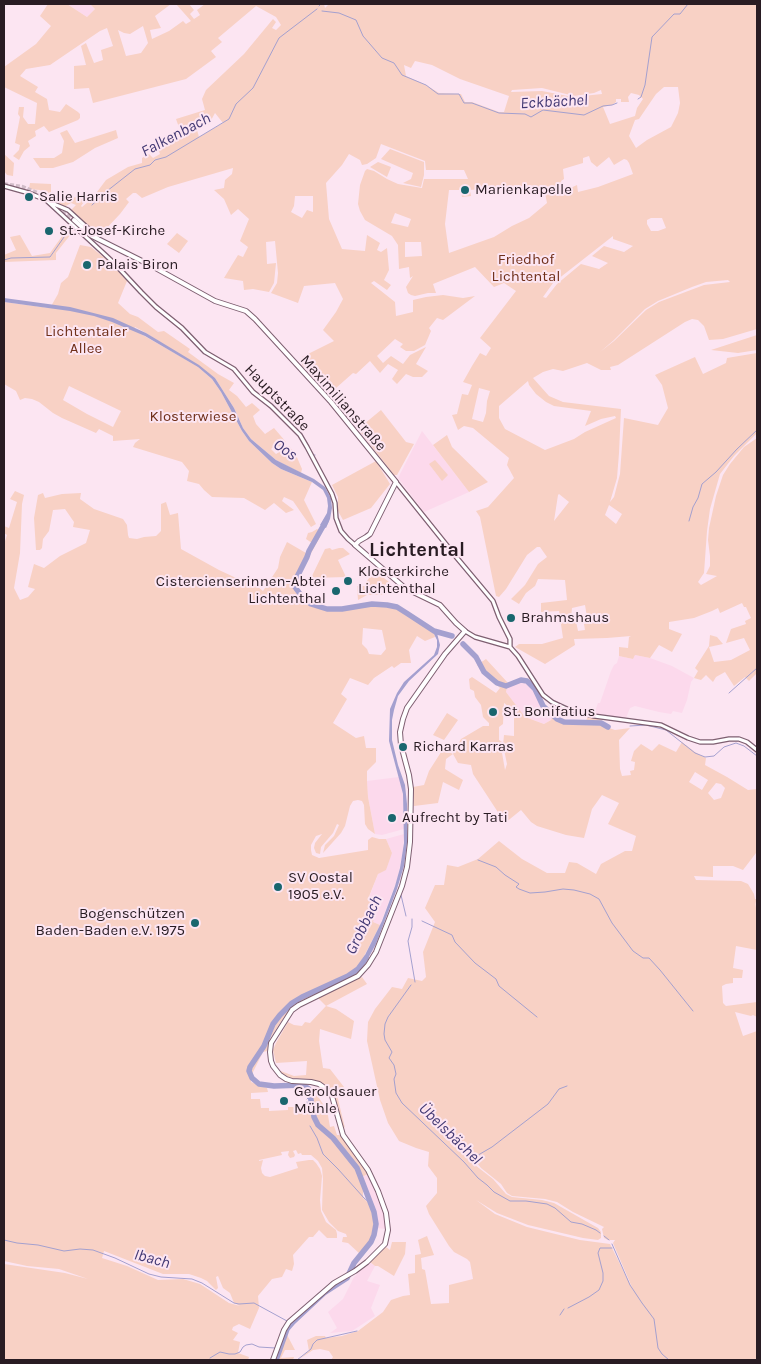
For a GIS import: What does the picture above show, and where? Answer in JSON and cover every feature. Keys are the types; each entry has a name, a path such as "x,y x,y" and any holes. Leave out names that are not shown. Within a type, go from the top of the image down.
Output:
{"main road":[{"name":"Maximilianstraße","path":"4,186 29,193 68,210 98,239"},
{"name":"Hauptstraße","path":"46,200 113,262 140,292 182,328 205,352 234,369 253,392 276,411 300,435 332,494 336,518 341,531 348,539 405,588 440,605 465,631 475,637 510,648"},
{"name":"Maximilianstraße","path":"74,220 92,236 215,301 238,307 254,317 331,402 493,600 499,618 510,639 510,648"},
{"path":"355,545 370,534 396,482"},
{"path":"273,1360 284,1330 289,1322 323,1292 367,1262 385,1244 388,1236 388,1221 383,1203 368,1170 343,1135 335,1104 330,1093 316,1083 292,1081 280,1075 271,1061 270,1047 292,1010 358,976 376,952 401,888 407,867 410,842 411,790 401,745 400,732 403,719 407,708 445,654 465,631"},
{"path":"510,648 518,656 543,695 552,702 567,709 594,716 661,725 700,742 738,739 747,742 757,750"}],"shaded area":[{"path":"67,4 90,4 95,9 87,17"},
{"path":"4,298 70,307 113,318 146,333 199,365 215,378 251,439 276,460 314,479 325,487 331,498 332,508 326,528 320,525 327,513 328,506 323,490 312,482 281,469 249,441 221,392 212,379 198,367 145,336 112,322 70,311 4,302"},
{"path":"422,431 469,492 424,512 398,478"},
{"path":"437,633 440,645 438,654 409,681 398,696 394,710 392,740 405,785 407,843 404,866 397,889 376,944 365,964 361,963 382,921 395,886 404,843 403,794 389,741 390,709 404,682 434,655 437,640 434,634"},
{"path":"635,655 672,666 694,678 691,682 682,713 673,711 671,714 635,706 630,708 626,718 594,714 619,656 633,659"},
{"path":"522,678 528,679 540,695 546,707 553,715 551,720 544,724 525,717 506,692 508,683"},
{"path":"399,777 403,794 404,829 382,835 375,834 367,781"},
{"path":"404,834 398,877 380,925 373,922 367,914 372,902 368,900 378,874 392,853 386,839"},
{"path":"368,1175 383,1209 386,1229 376,1228 375,1212 361,1177"},
{"path":"370,1262 375,1266 367,1281 380,1285 371,1308 375,1316 352,1331 330,1333 337,1328 328,1312 343,1299 354,1277"}],"green space":[{"name":"Friedhof Lichtental","path":"48,4 67,4 87,17 95,9 90,4 171,4 155,16 161,28 150,30 152,39 169,31 183,21 186,24 191,21 176,4 189,4 194,10 190,14 194,19 200,15 197,10 205,4 324,4 325,8 329,4 757,4 757,329 723,339 709,340 704,326 698,320 692,319 618,365 610,367 611,370 601,370 587,363 563,371 553,369 533,378 549,396 563,402 621,409 617,478 610,502 614,497 620,474 624,418 658,425 668,408 662,385 655,375 695,357 703,374 726,363 727,358 757,353 757,433 734,456 720,474 710,509 704,573 698,582 701,585 717,576 706,574 710,566 708,540 716,496 723,475 744,447 757,438 757,673 749,681 745,677 734,686 725,672 716,677 713,682 706,675 701,680 694,678 698,671 695,668 709,646 710,635 717,637 723,644 709,647 714,662 731,660 750,650 744,638 726,643 731,629 746,624 745,621 751,618 742,603 720,613 718,608 694,618 669,622 669,629 682,634 672,652 659,645 650,658 635,655 633,659 619,656 619,647 628,648 629,637 631,636 574,639 575,645 545,664 515,647 519,644 542,644 563,638 559,611 541,612 541,603 567,600 565,580 538,579 535,586 526,593 519,604 511,599 525,585 538,564 547,557 540,547 537,547 527,555 506,589 499,597 496,596 480,517 476,511 488,507 514,478 507,465 509,458 473,428 464,426 458,430 452,415 457,414 462,394 468,395 472,385 463,382 472,366 480,353 486,356 491,348 480,338 516,291 504,283 494,287 475,267 433,284 436,293 411,295 406,287 413,276 410,278 409,267 399,269 398,245 392,236 365,220 358,204 360,185 367,169 398,184 422,188 424,179 468,179 464,170 426,170 425,161 381,144 376,158 367,164 362,165 360,160 349,154 326,183 329,219 342,249 365,251 367,235 380,243 377,250 381,252 387,248 389,270 384,280 391,285 387,290 374,281 371,283 395,302 396,316 413,312 413,300 443,295 463,298 475,296 443,320 437,318 429,328 431,331 425,345 414,351 406,351 400,347 403,344 395,339 377,356 383,363 391,356 403,364 410,355 426,347 416,364 428,371 422,377 413,377 406,374 397,384 392,379 398,370 388,364 380,373 370,361 336,388 332,385 325,387 302,365 302,357 334,341 323,330 343,299 335,283 304,286 298,303 271,293 277,283 278,273 275,241 266,242 267,264 276,263 274,283 269,292 253,289 244,290 243,281 224,278 238,255 243,257 248,247 240,241 249,219 238,209 231,215 224,199 214,190 224,188 225,180 232,174 233,168 168,187 142,198 133,193 126,199 129,202 120,214 100,233 95,232 71,210 76,205 71,203 64,207 51,200 78,197 86,192 87,198 82,207 88,202 88,193 94,196 106,180 128,167 142,163 142,158 149,154 153,158 160,154 158,149 181,133 176,119 205,110 202,99 206,90 244,54 273,19 276,22 272,28 276,30 281,25 276,17 256,6 218,38 222,42 211,51 216,57 186,79 93,103 89,88 74,89 74,66 86,65 81,46 86,43 94,63 103,60 101,50 113,46 107,28 50,65 26,69 20,76 38,87 35,92 47,99 49,110 60,112 66,104 80,114 80,118 49,132 44,126 35,131 36,136 28,141 30,146 24,151 19,160 13,156 19,150 20,145 15,143 20,117 18,114 19,107 24,107 23,117 28,124 35,124 37,103 4,87 4,67 36,44 51,26 40,16","holes":["143,26 148,43 141,53 126,56 118,30 130,34","415,61 432,65 460,79 509,96 504,112 499,112 472,102 465,102 461,94 439,93 406,76 404,65 411,68","664,87 678,87 680,103 678,113 671,127 636,148 629,136 635,120 639,119 656,94","542,88 574,96 601,90 602,94 573,97 542,91 511,92 512,90","631,93 639,95 643,99 637,108 635,116 610,124 603,107 612,105 616,102 616,99 621,99 621,102 629,102 628,97","215,113 223,123 199,137 197,130 209,124","589,156 591,162 597,167 609,157 614,165 624,159 627,160 633,174 578,192 577,185 564,191 561,181 564,179 563,169 583,163 583,158","503,187 544,188 547,203 529,218 494,237 449,253 445,224 449,190 461,190 462,197 471,196 470,190","295,196 313,196 313,212 307,210 302,218 291,212","395,213 411,219 408,227 391,223","662,218 666,228 651,231 647,220","613,236 613,239 633,246 624,252 604,246 592,256 608,263 599,269 581,264 557,284 546,298 543,297 553,283","405,242 421,242 422,256 405,257","728,280 730,282 704,285 659,302 646,310 614,341 600,352 645,309 658,301 706,282","528,381 536,394 554,406 591,411 585,426 601,419 615,416 616,418 574,439 545,450 505,429 499,418 499,406","479,388 490,391 483,422 472,419","558,495 569,502 554,521","609,505 622,514 616,524 605,515","585,605 588,623 584,624 585,630 578,631 576,621 571,618 572,608"]},
{"path":"67,130 75,143 116,130 118,138 95,148 73,162 53,168 40,168 33,158 54,158 62,153 64,141 60,133"},
{"path":"390,149 424,162 424,175 421,187 403,183 411,179 413,173 381,159"},
{"path":"4,154 14,163 13,176 7,175 4,171"},
{"path":"378,162 391,167 387,177 370,167"},
{"path":"30,183 51,184 51,200 40,190 29,189"},
{"path":"70,225 75,229 56,253 56,260 4,262 4,255 16,250 10,237 20,235 32,256 50,253"},
{"path":"177,233 188,241 179,253 167,244"},
{"name":"Lichtentaler Allee","path":"80,245 91,247 127,281 118,303 130,314 138,317 158,332 164,331 190,349 188,352 234,383 229,390 246,407 252,403 260,410 253,416 256,424 265,434 274,428 286,442 279,447 277,444 271,449 276,454 289,446 296,455 302,469 301,473 276,460 251,439 215,378 146,333 135,327 134,330 198,367 212,379 249,441 272,463 281,469 312,482 304,500 316,524 311,527 293,501 284,497 282,501 294,510 286,513 274,503 265,510 244,498 212,497 199,484 187,481 189,471 182,462 133,447 140,439 113,441 113,436 99,429 96,433 62,418 39,402 25,398 20,400 16,391 4,384 4,302 50,308 58,294 61,283 68,277","holes":["69,386 121,411 113,427 63,400"]},
{"path":"757,335 757,350 738,353 711,350"},
{"path":"381,410 406,442 414,444 397,475 394,475 358,429"},
{"path":"447,435 452,447 488,482 469,492 433,445"},
{"path":"435,460 448,475 442,481 429,464"},
{"path":"376,461 390,484 371,508 343,520 338,511 338,497 332,485"},
{"path":"15,491 24,495 20,553 14,588 20,600 28,597 35,589 28,587 34,564 44,568 60,556 86,543 90,530 73,527 74,522 65,509 53,510 49,531 43,539 42,548 36,550 34,518 38,495 43,493 45,498 62,494 81,493 80,499 94,509 123,519 127,525 129,538 137,539 156,536 161,531 161,504 166,502 170,515 178,513 181,549 249,584 252,582 263,591 278,568 280,557 287,542 306,553 312,543 306,539 308,533 317,529 319,530 316,535 320,537 296,582 296,587 300,594 310,603 327,608 387,603 398,606 434,632 435,637 425,641 417,636 409,650 411,663 401,663 394,668 392,666 374,678 368,685 350,678 341,694 347,699 333,723 356,738 364,736 366,748 376,748 376,762 367,771 368,797 375,834 365,824 362,801 353,801 341,833 323,853 325,845 334,836 339,825 337,824 333,833 321,847 320,854 316,853 314,848 315,843 322,834 316,836 311,845 311,850 312,855 319,858 368,850 368,840 372,837 386,839 392,853 386,870 378,874 368,899 372,901 367,914 374,918 373,922 380,925 361,962 365,964 355,976 293,1006 269,1040 267,1051 263,1052 252,1074 251,1082 267,1088 268,1092 251,1093 251,1099 260,1099 261,1108 269,1108 269,1111 288,1110 288,1107 312,1107 311,1095 317,1095 327,1110 330,1127 334,1126 337,1135 340,1135 368,1174 360,1178 365,1191 363,1192 363,1198 371,1205 374,1212 374,1230 371,1241 360,1254 348,1243 342,1242 343,1237 347,1237 346,1234 338,1231 329,1222 322,1210 323,1179 322,1168 311,1155 298,1154 296,1150 293,1151 294,1157 290,1158 288,1155 289,1151 281,1152 282,1155 259,1160 263,1160 262,1173 270,1177 298,1168 296,1162 313,1160 316,1163 322,1176 321,1211 326,1222 336,1230 337,1238 327,1238 319,1230 313,1237 309,1237 293,1255 294,1264 292,1271 286,1269 282,1277 272,1279 258,1296 259,1308 250,1329 239,1324 233,1327 232,1330 238,1333 233,1340 240,1342 238,1353 249,1357 248,1360 4,1360 4,1264 65,1273 88,1279 59,1269 27,1266 4,1261 4,544 7,535 4,533 4,526 9,528 17,502 10,499","holes":["363,628 382,630 386,649 381,655 369,654 362,644","104,1251 163,1274 189,1274 201,1278 216,1290 218,1288 216,1277 218,1276 223,1288 230,1293 234,1303 240,1306 229,1303 200,1284 183,1279 158,1280 127,1266 102,1258"]},
{"path":"330,548 332,550 343,548 350,554 338,560 346,577 311,578 325,549"},
{"path":"375,571 389,582 382,595 367,595 358,600 357,586 366,586 366,582"},
{"path":"486,659 508,683 506,692 525,717 544,724 551,720 553,715 571,722 586,721 588,716 601,719 606,727 615,730 630,728 619,740 622,776 631,775 630,771 634,770 635,762 631,761 634,751 641,744 652,751 659,744 676,752 682,742 706,758 705,765 748,790 757,789 757,853 743,870 733,866 713,866 713,877 694,876 696,880 741,881 748,884 755,899 757,899 757,908 755,901 757,950 736,946 733,968 743,970 742,978 733,978 733,983 722,986 723,1003 726,1006 757,1002 757,1017 735,1012 743,1036 757,1031 757,1360 331,1360 333,1357 329,1351 320,1349 313,1350 298,1360 309,1351 307,1340 316,1336 325,1336 326,1338 358,1331 383,1312 391,1300 410,1295 408,1274 415,1273 415,1255 421,1254 418,1240 427,1236 434,1255 421,1258 431,1304 449,1303 449,1285 473,1279 470,1262 454,1252 449,1246 426,1206 437,1193 437,1178 428,1166 429,1152 399,1141 388,1123 380,1100 367,1041 368,1022 375,1009 392,987 402,989 408,978 422,981 426,977 423,952 435,922 425,908 435,885 444,885 447,865 458,867 478,859 499,841 522,859 547,873 565,873 569,862 577,863 596,874 601,864 625,851 632,851 636,836 608,824 619,803 602,795 592,809 584,838 566,835 537,826 521,810 505,823 473,774 471,765 458,763 453,754 461,739 483,726 489,726 489,723 483,717 481,705 475,697 474,691 470,689 469,679 472,677 496,693 500,688 477,665","holes":["504,703 514,713 514,736 504,735 503,745 507,764 505,770 501,747 502,742 499,740 499,727 503,724","695,772 708,780 702,790 689,782","716,783 721,784 725,788 721,798 714,800 708,793","441,1123 481,1168 501,1184 507,1193 512,1196 545,1199 557,1202 604,1227 602,1229 604,1238 615,1240 613,1243 634,1292 610,1244 580,1240 527,1227 495,1214 476,1200 497,1213 528,1225 583,1238 598,1240 601,1238 601,1232 598,1228 554,1203 512,1197 506,1194 493,1179 475,1165"]},
{"path":"447,713 458,720 444,740 433,735"},
{"path":"443,749 453,754 446,759 445,769 463,780 459,790 443,782 438,803 414,806 413,787 424,785 429,771"},
{"path":"362,977 367,984 326,1006 318,998"},
{"path":"326,1006 336,1009 354,1021 351,1039 320,1029 319,1041 323,1068 330,1069 344,1087 336,1091 345,1128 341,1124 333,1093 328,1086 309,1079 288,1078 280,1074 278,1070 294,1076 306,1075 307,1061 276,1063 273,1050 288,1022 302,1026 305,1022 310,1023"},
{"path":"392,1242 406,1242 405,1254 394,1276 370,1262 386,1247 390,1250"},
{"path":"285,1331 295,1350 285,1350 281,1358 294,1357 293,1360 274,1360"}],"waterway":[{"name":"Eckbächel","path":"638,99 641,97 645,85 652,37 674,14 680,14 688,4"},
{"name":"Falkenbach","path":"92,205 135,169 150,165 155,160 166,157 229,119 236,104 253,88 279,38 317,9"},
{"name":"Eckbächel","path":"322,11 339,13 356,20 363,36 382,58 394,63 402,75 426,85 438,94 459,94 464,103 472,103 499,113 525,114 531,117 543,110 584,115 603,106 617,103"},
{"name":"Falkenbach","path":"4,260 11,258 50,257 69,230"},
{"path":"689,521 702,484 757,430"},
{"name":"Oos","path":"326,521 296,579 295,587 303,598 311,604 327,609 342,609 372,604 397,607 434,631 452,636"},
{"path":"463,644 476,657 484,672 497,683 506,686 521,680 527,681 535,689 543,706 557,719 564,722 601,723 608,727"},
{"path":"729,693 757,668"},
{"path":"630,726 646,725 666,730 695,753 705,757 714,756 724,747 736,743 744,746 757,756"},
{"path":"478,860 496,867 519,884 516,887 530,893 563,889 590,894 599,899 612,923 633,951 643,958 649,958 693,1011"},
{"name":"Übelsbächel","path":"401,895 406,916"},
{"name":"Übelsbächel","path":"412,919 408,941 415,982"},
{"path":"422,921 452,935 455,942 475,963 496,979 499,986 537,1017"},
{"name":"Grobbach","path":"276,1360 287,1329 324,1293 347,1278 354,1263 371,1242 376,1224 374,1212 357,1168 333,1138 318,1125 314,1117 309,1089 303,1085 274,1086 259,1084 252,1078 249,1071 264,1046 273,1024 292,1003 348,976 358,969 366,958"},
{"name":"Übelsbächel","path":"411,985 388,1017 384,1034 385,1040 392,1052 389,1058 394,1065 396,1074 394,1079 396,1093 402,1103 494,1192 510,1201 547,1204 555,1208 571,1222 582,1224 600,1233"},
{"path":"473,1158 492,1147 548,1104 559,1089 567,1086"},
{"name":"Grobbach","path":"307,1099 310,1096"},
{"path":"310,1126 323,1154 371,1204"},
{"name":"Übelsbächel","path":"604,1236 609,1240"},
{"name":"Ibach","path":"4,1240 64,1251 93,1250 149,1274 161,1277 192,1279 234,1303 254,1303 287,1321"},
{"name":"Übelsbächel","path":"612,1244 630,1285 654,1319 658,1348 669,1360"},
{"path":"568,1308 599,1290 603,1281 603,1273 598,1253 600,1248 612,1248"},
{"path":"560,1315 564,1309"},
{"path":"297,1360 311,1349 317,1340 357,1331"},
{"path":"210,1358 220,1352 235,1354 240,1352 246,1345 252,1344 259,1347 275,1348"}],"tunnel":[{"path":"4,184 23,187 40,194 74,220"}],"place":[{"name":"Marienkapelle","path":"465,190"},
{"name":"Salie Harris","path":"29,197"},
{"name":"St.-Josef-Kirche","path":"49,231"},
{"name":"Palais Biron","path":"87,265"},
{"name":"Klosterkirche Lichtenthal","path":"348,581"},
{"name":"Cistercienserinnen-Abtei Lichtenthal","path":"336,591"},
{"name":"Brahmshaus","path":"511,618"},
{"name":"St. Bonifatius","path":"493,712"},
{"name":"Richard Karras","path":"403,747"},
{"name":"Aufrecht by Tati","path":"392,818"},
{"name":"SV Oostal 1905 e.V.","path":"278,887"},
{"name":"Bogenschützen Baden-Baden e.V. 1975","path":"195,923"},
{"name":"Geroldsauer Mühle","path":"284,1101"}],"district":[{"name":"Lichtental","path":"417,550"}],"park label":[{"name":"Klosterwiese","path":"193,417"}]}
